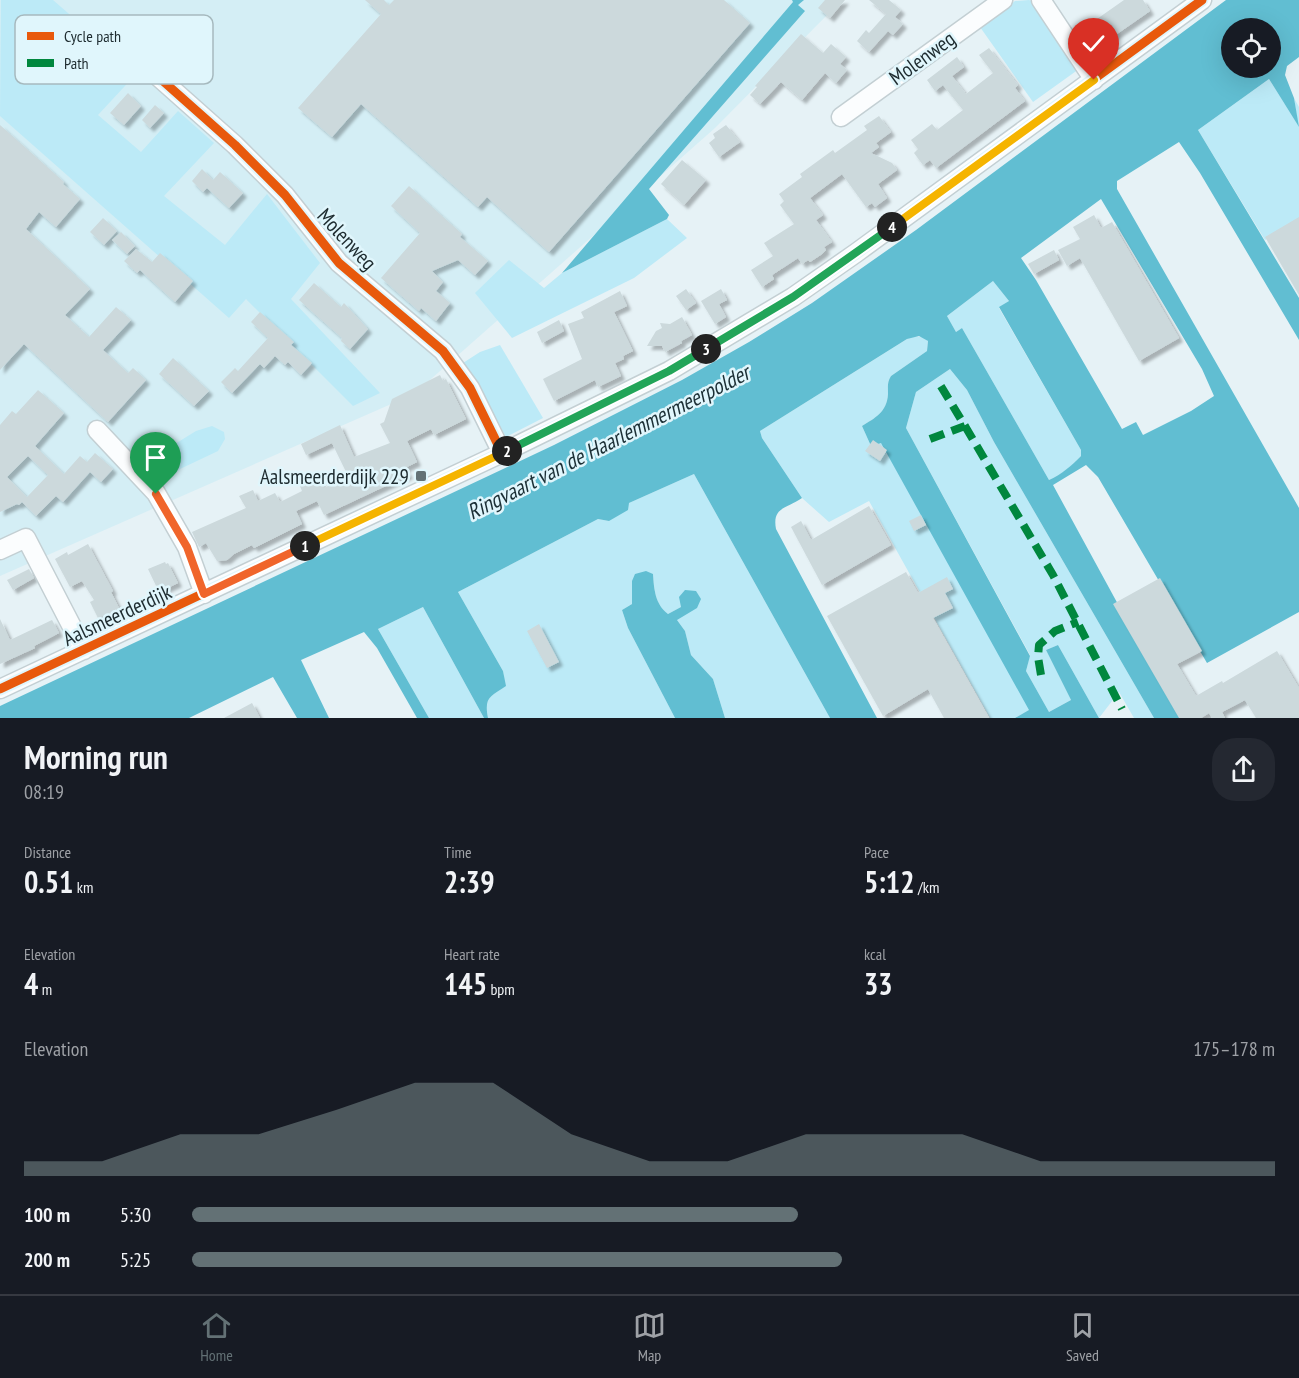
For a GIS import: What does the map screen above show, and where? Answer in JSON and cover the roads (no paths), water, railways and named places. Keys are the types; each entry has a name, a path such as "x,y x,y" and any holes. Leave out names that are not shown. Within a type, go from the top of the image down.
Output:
{"street":[{"name":"Molenweg","path":"841,117 1003,0"},
{"path":"1041,0 1094,80"},
{"name":"Aalsmeerderdijk","path":"0,690 502,453 669,371 793,297 1202,0"},
{"name":"Molenweg","path":"167,84 236,145 285,195 339,263 443,351 470,388 502,453"},
{"name":"Aalsmeerderdijk","path":"97,430 156,494 187,547 204,594"},
{"name":"Aalsmeerderdijk","path":"0,550 26,538 84,650"}],"water":[{"path":"792,0 804,0 798,5 805,11 649,189 669,215 667,219 562,273 793,2"},
{"name":"Ringvaart van de Haarlemmermeerpolder","path":"1226,0 1299,0 1299,57 1287,66 1285,75 1294,98 1299,127 1269,79 1198,130 1299,298 1299,340 1200,173 1179,142 1117,181 1117,189 1299,508 1299,612 1207,663 1098,477 1086,465 1053,485 1180,718 1154,718 994,442 967,390 950,369 916,392 906,428 1030,656 1026,671 1049,712 1071,700 1046,650 1058,645 1099,718 1015,718 1029,710 881,443 871,446 862,426 883,410 891,376 927,351 928,341 919,336 907,339 760,431 762,438 802,498 778,512 775,522 776,529 877,718 830,718 694,474 629,503 628,510 609,521 598,519 458,592 503,671 506,686 490,698 487,706 488,718 484,718 423,607 378,629 429,718 417,718 377,648 364,632 301,660 329,718 297,718 273,677 189,718 0,718 0,706 554,445 682,380 812,303 916,230","holes":["1101,199 1202,369 1214,396 1191,411 1143,435 1136,422 1122,429 1021,258","993,281 1009,301 999,307 1081,450 1081,456 1066,470 1049,480 962,328 956,332 947,316"]},
{"path":"646,571 653,574 658,601 668,614 681,607 679,597 685,590 696,591 701,599 697,608 677,620 685,631 691,655 713,679 725,718 675,718 628,628 622,610 632,604 632,581 635,574"}],"place":[{"name":"Aalsmeerderdijk 229","path":"421,476"}]}
